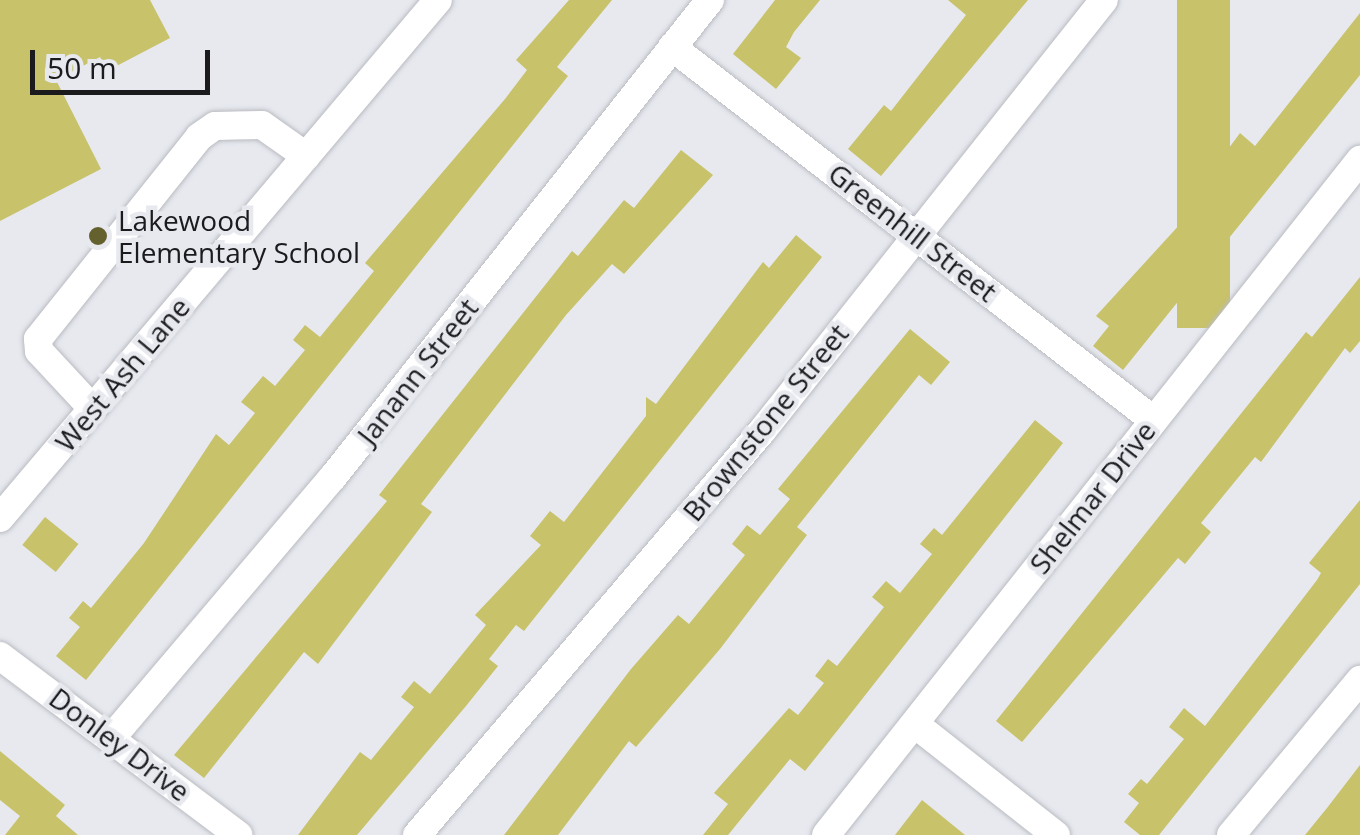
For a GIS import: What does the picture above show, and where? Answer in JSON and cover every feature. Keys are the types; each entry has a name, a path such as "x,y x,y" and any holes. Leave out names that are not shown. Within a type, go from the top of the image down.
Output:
{"street":[{"name":"West Ash Lane","path":"0,518 438,0"},
{"name":"Janann Street","path":"114,734 333,477 710,0"},
{"name":"Brownstone Street","path":"418,835 762,431 916,232 1104,0"},
{"name":"Greenhill Street","path":"672,47 916,232 1152,420"},
{"path":"92,408 39,351 38,339 199,137 215,126 262,125 306,156"},
{"name":"Shelmar Drive","path":"826,835 1360,160"},
{"name":"Donley Drive","path":"0,656 114,734 238,835"},
{"path":"1231,835 1360,680"},
{"path":"916,725 1056,835"}],"building":[{"path":"0,0 150,0 170,38 107,71 100,57 56,80 101,169 0,221"},
{"path":"569,0 612,0 557,67 568,76 86,680 56,656 80,627 69,618 83,601 91,608 144,543 216,434 229,445 255,413 241,402 263,376 275,386 305,350 293,340 305,325 320,337 374,271 365,263 505,99 527,70 516,60"},
{"path":"775,0 820,0 786,47 801,58 776,89 733,54"},
{"path":"948,0 1028,0 881,176 848,149 884,105 891,111 966,15"},
{"path":"1177,0 1230,0 1230,328 1177,328"},
{"path":"1360,13 1360,75 1123,370 1093,346 1109,326 1096,316 1182,222 1196,195 1188,188 1206,166 1212,171 1240,133 1255,146"},
{"path":"681,150 713,175 624,274 612,264 566,315 421,504 432,512 318,664 304,652 204,778 174,755 387,501 379,495 572,251 578,256 624,200 634,208"},
{"path":"796,235 822,257 524,631 516,625 489,659 498,666 466,706 357,835 298,835 360,752 371,760 414,707 401,697 414,681 430,694 486,625 475,615 541,545 530,536 550,511 564,522 646,416 646,397 656,404 763,262 769,268"},
{"path":"1360,277 1360,341 1350,353 1345,348 1261,462 1255,457 1201,523 1211,532 1185,564 1178,558 1022,742 996,721 1306,332 1312,337"},
{"path":"910,329 950,362 931,385 919,375 797,527 807,535 720,649 636,747 629,741 558,835 504,835 631,669 678,615 689,624 745,555 732,544 747,525 760,535 790,499 778,489"},
{"path":"1035,420 1063,443 805,771 790,759 728,835 703,835 728,804 714,793 789,708 798,715 824,683 815,676 828,659 837,666 884,607 872,597 886,581 900,593 932,554 920,544 934,528 942,535"},
{"path":"1360,500 1360,584 1159,835 1140,835 1124,822 1139,803 1128,794 1141,779 1147,784 1184,739 1169,727 1184,708 1205,726 1317,580 1321,573 1309,563"},
{"path":"45,517 78,544 56,572 22,545"},
{"path":"0,751 65,805 56,816 78,835 5,835 20,816 0,800"},
{"path":"1360,765 1360,835 1305,835 1327,808"},
{"path":"922,800 965,835 895,835"}],"place":[{"name":"Lakewood Elementary School","path":"98,236"}]}
